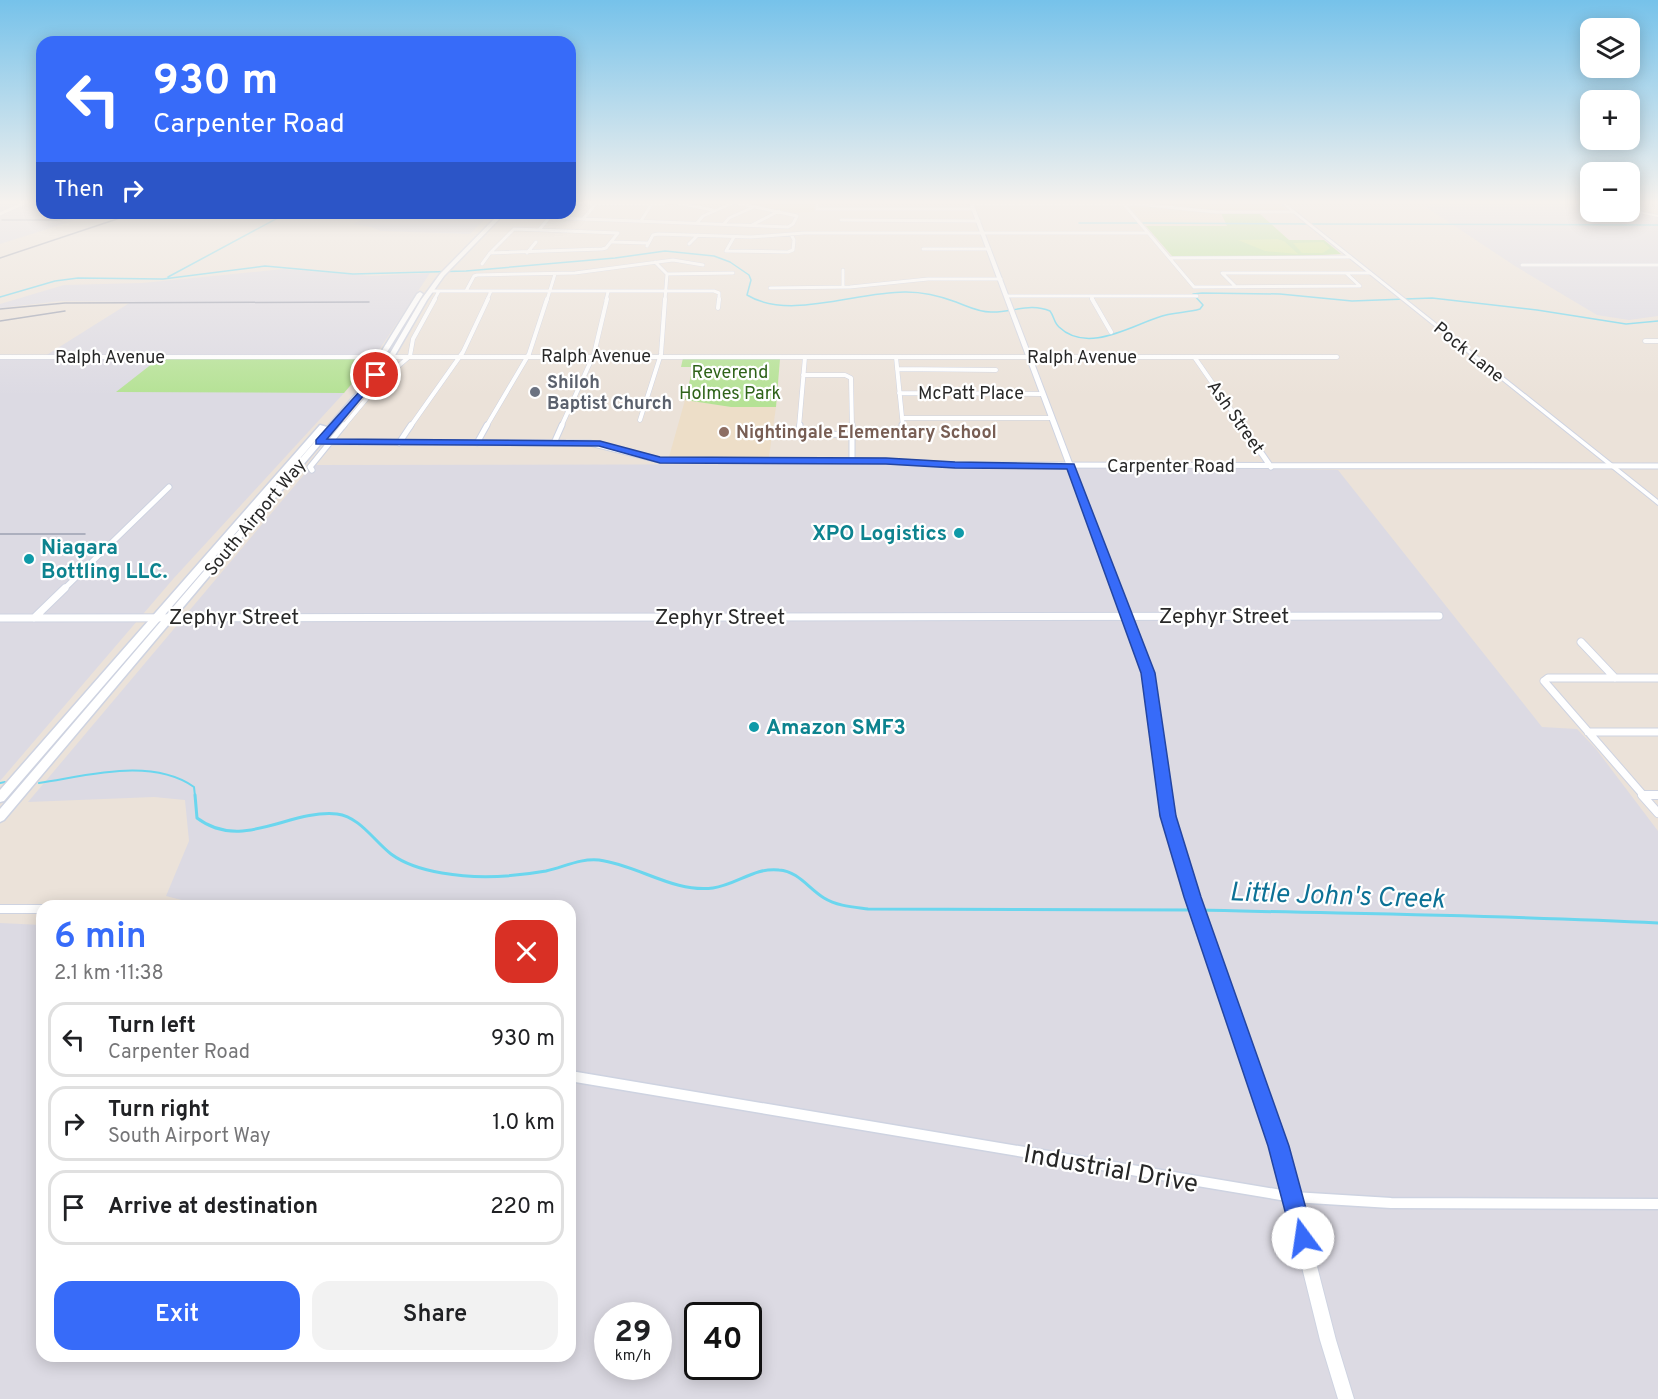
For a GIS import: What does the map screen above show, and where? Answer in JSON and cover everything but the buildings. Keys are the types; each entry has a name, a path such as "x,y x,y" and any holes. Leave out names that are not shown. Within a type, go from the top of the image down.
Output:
{"main road":[{"name":"South Airport Way","path":"0,798 387,356 423,291 448,265"},
{"name":"South Airport Way","path":"0,817 319,442 435,291 442,271 448,265"}],"street":[{"path":"466,291 474,276 555,274 635,265"},
{"path":"658,265 667,274 733,273"},
{"path":"996,265 1150,683 1163,791 1192,897 1268,1114 1293,1197 1328,1340 1346,1399"},
{"path":"1176,265 1194,287 1360,286 1346,273"},
{"name":"Pock Lane","path":"1360,265 1658,503"},
{"path":"612,269 618,274"},
{"path":"843,270 843,287"},
{"path":"1236,287 1222,273 1370,273"},
{"path":"477,443 528,356 555,274"},
{"path":"640,420 660,356 667,274"},
{"path":"884,276 888,282"},
{"path":"770,288 843,287 948,279 1001,279"},
{"path":"948,279 950,288"},
{"path":"312,470 310,467 390,371 410,356 413,339 435,291 717,292 720,293 718,308"},
{"path":"399,442 461,356 491,291"},
{"path":"554,443 593,356 608,292"},
{"path":"1008,296 1197,297"},
{"path":"1091,296 1111,332"},
{"path":"1645,341 1658,341"},
{"name":"Ralph Avenue","path":"0,357 1337,357"},
{"path":"804,357 799,433 851,435"},
{"path":"896,357 903,431"},
{"name":"Ash Street","path":"1195,358 1271,467 1612,466"},
{"path":"897,369 996,370"},
{"path":"803,375 850,377 852,460"},
{"name":"McPatt Place","path":"899,393 1043,394"},
{"path":"902,418 1052,418"},
{"name":"Carpenter Road","path":"319,442 611,445 637,455 660,460 852,460 955,465 1271,467"},
{"path":"1612,466 1658,466"},
{"path":"34,618 169,487"},
{"name":"Zephyr Street","path":"0,618 1439,616"},
{"path":"1581,642 1615,678"},
{"path":"1658,678 1548,678 1544,681 1658,813"},
{"path":"1588,732 1658,732"},
{"path":"1644,795 1658,795"},
{"path":"0,909 36,909"},
{"name":"Industrial Drive","path":"576,1077 1293,1197 1391,1203 1658,1204"}],"shaded area":[{"path":"1514,265 1658,265 1658,316 1629,320 1597,315"},
{"path":"284,269 372,276 430,273 375,356 344,393 174,578 0,781 0,356 45,356 131,302 61,301 0,308 0,304 64,285 142,283"},
{"name":"Nightingale Elementary School","path":"685,400 731,407 776,407 769,457 669,457"},
{"path":"872,464 1338,470 1542,727 1577,729 1596,749 1658,831 1658,1399 0,1399 0,923 36,925 36,1362 576,1362 576,900 182,900 166,896 189,841 185,800 154,797 28,802 312,465"}],"green space":[{"path":"162,356 375,356 344,393 116,392"},
{"name":"Reverend Holmes Park","path":"683,358 780,359 776,407 731,407 685,400 693,367 681,367"}],"waterway":[{"path":"168,277 190,265"},
{"path":"0,297 55,281 78,278 163,279 265,266 353,274 466,271 531,265"},
{"path":"735,265 749,275 751,280 747,295 764,302 803,305 887,293 918,293 944,298 986,312 1043,308 1050,311 1059,327 1070,335 1082,338 1109,336 1164,315 1200,309 1203,305 1193,294 1202,293 1280,294 1352,301 1432,298 1537,310 1626,324 1658,321"},
{"path":"39,783 98,773 139,771 177,778 194,787 195,796"},
{"path":"0,783 5,782"},
{"path":"195,795 197,818 214,827 231,831 248,830 301,817 337,814 353,820 391,854 403,861 422,869 455,875 481,877 520,875 546,871 586,860 599,860 628,867 670,883 698,888 721,886 762,871 786,871 798,877 829,901 868,909 1193,910"},
{"name":"Little John's Creek","path":"1202,910 1487,916 1658,923"}],"railway":[{"path":"0,309 65,303 369,302"},
{"path":"0,321 65,311"},
{"path":"0,534 85,534"}],"place":[{"name":"Shiloh Baptist Church","path":"535,392"},
{"name":"Nightingale Elementary School","path":"724,432"},
{"name":"XPO Logistics","path":"959,533"},
{"name":"Niagara Bottling LLC.","path":"29,559"},
{"name":"Amazon SMF3","path":"754,727"}],"route":[{"path":"376,375 319,442 600,443 660,460 886,461 955,465 1071,466 1148,673 1168,816 1203,930 1279,1146 1303,1238"}]}
